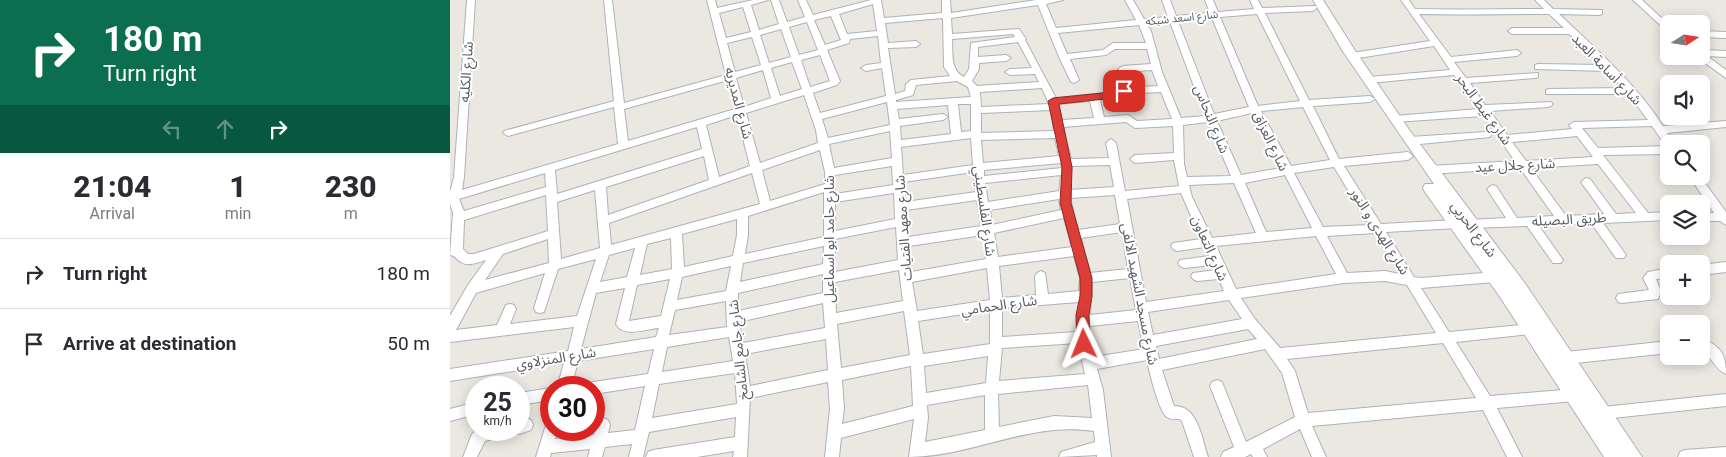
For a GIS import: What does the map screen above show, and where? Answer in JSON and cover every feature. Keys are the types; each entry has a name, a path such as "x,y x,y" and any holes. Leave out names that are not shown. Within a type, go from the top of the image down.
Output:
{"street":[{"name":"شارع الكليه","path":"453,194 462,119 471,0"},
{"path":"608,0 623,146"},
{"name":"شارع المديريه","path":"711,0 766,206"},
{"path":"714,11 764,0"},
{"name":"شارع حامد ابو اسماعيل","path":"775,0 817,117 830,172 829,297 835,375 835,433 832,457"},
{"path":"554,234 470,259 462,258 453,251 459,217 453,194 550,168 741,112 835,82 802,0"},
{"path":"722,42 877,0"},
{"name":"شارع معهد الفتيات","path":"877,0 894,125 900,184 904,264 917,360 920,405 917,454"},
{"name":"شارع الفلسطيني","path":"946,0 949,67 970,92 976,135 979,180 992,264 996,304 992,436"},
{"path":"845,37 880,27 1040,1 1059,0"},
{"name":"شارع التعاون","path":"1129,0 1142,22 1151,46 1155,67 1178,122 1178,156 1183,185 1221,274 1232,294 1251,323 1277,354 1292,380 1304,420 1319,457"},
{"name":"شارع النحاس","path":"1166,0 1211,119 1263,236"},
{"name":"شارع العزاق","path":"1209,0 1255,109 1344,278"},
{"name":"شارع الهدى و النور","path":"1254,0 1336,162 1487,404 1516,457"},
{"name":"شارع غيط البحر","path":"1405,0 1562,220"},
{"name":"شارع أسامة العبد","path":"1539,0 1610,68 1631,91 1664,135"},
{"path":"1637,0 1660,22"},
{"path":"1040,1 1074,80"},
{"name":"شارع اسعد شبكه","path":"1052,31 1259,11 1313,3"},
{"name":"شارع الحربي","path":"1313,3 1369,80 1409,148 1524,306 1566,358 1632,457"},
{"name":"شارع الحربي","path":"1313,3 1338,51 1370,99 1388,115"},
{"path":"746,4 776,101"},
{"path":"1413,11 1473,13 1492,11 1599,12"},
{"path":"508,132 766,67 844,43 846,41 845,37 834,12"},
{"path":"947,37 1014,30 1018,32 1054,104 1066,164 1064,194 1086,278 1086,296 1082,321 1083,338 1093,379 1101,426 1103,452 1066,457"},
{"path":"1512,30 1570,31"},
{"path":"1710,34 1726,35"},
{"path":"970,92 975,60 974,46 976,44 1022,39"},
{"path":"1352,56 1437,43"},
{"path":"883,46 916,44"},
{"path":"1063,57 1106,52 1111,46 1151,46"},
{"path":"1449,60 1517,53"},
{"path":"1710,55 1726,54"},
{"path":"975,60 1006,58"},
{"path":"1710,62 1724,73"},
{"path":"866,68 886,65"},
{"path":"1123,69 1155,67"},
{"path":"1464,81 1537,71 1610,68"},
{"path":"1010,72 1038,71"},
{"path":"1369,80 1457,72"},
{"path":"891,102 911,93 911,84 914,82 1054,104 1105,96 1119,91 1164,89"},
{"path":"817,117 891,102 953,102 970,92 1046,85"},
{"path":"1549,92 1631,91"},
{"path":"1094,97 1099,121"},
{"path":"896,144 956,136 1058,129 1099,121 1128,118 1135,125 1211,119 1255,109 1370,99"},
{"path":"953,102 956,136"},
{"path":"1388,115 1484,110 1548,104"},
{"path":"603,221 823,143 894,125 943,117"},
{"path":"450,121 462,119"},
{"path":"701,123 715,182"},
{"path":"1505,139 1577,129 1726,124"},
{"path":"1577,129 1645,216"},
{"path":"901,207 1064,194 1120,193 1237,180 1486,135"},
{"name":"شارع مسجد الشهيد الالفى","path":"1111,143 1151,354 1169,410 1172,413 1186,414 1202,457"},
{"name":"شارع الحربي","path":"1409,148 1430,170 1496,277 1524,306 1531,328 1615,457"},
{"path":"459,217 600,185 708,151"},
{"name":"شارع جلال عيد","path":"1430,170 1523,164 1660,151"},
{"path":"1135,159 1178,156"},
{"path":"830,172 898,161"},
{"path":"830,199 978,168 1115,161"},
{"path":"979,180 1066,164"},
{"path":"540,308 554,266 550,168"},
{"path":"1586,182 1612,217"},
{"path":"567,376 591,289 605,252 600,185"},
{"path":"1701,185 1725,218"},
{"path":"472,289 676,232 830,186"},
{"path":"1492,190 1514,222"},
{"name":"شارع جامع الشامخ","path":"740,450 744,409 738,350 733,324 732,292 736,260 743,235 742,213"},
{"path":"903,242 987,230 1068,213"},
{"name":"طريق البصيله","path":"1177,246 1263,236 1378,228 1660,216"},
{"path":"1710,217 1725,218"},
{"path":"1593,218 1620,255"},
{"path":"1530,221 1556,260"},
{"path":"591,289 677,273 902,222"},
{"path":"1074,235 1127,227"},
{"path":"636,457 677,273 676,232"},
{"path":"642,241 622,326 666,321"},
{"path":"450,328 472,289 499,251"},
{"path":"906,278 1031,256 1079,251"},
{"path":"1184,262 1215,260"},
{"path":"670,306 829,273 904,264"},
{"path":"1710,269 1726,267"},
{"path":"1086,278 1136,273"},
{"path":"1198,276 1221,274"},
{"path":"1622,298 1654,295 1655,291 1649,278 1660,275"},
{"path":"1041,276 1042,299"},
{"path":"1082,321 1232,294 1344,278 1384,276 1425,283 1496,277"},
{"name":"شارع الحمامي","path":"738,350 831,326 911,311 1086,296"},
{"name":"شارع المنزلاوي","path":"450,375 662,342 829,297"},
{"path":"502,330 510,309"},
{"path":"450,336 582,321"},
{"path":"1151,354 1251,323"},
{"path":"1277,354 1531,328"},
{"path":"743,393 996,346 1083,338"},
{"path":"1089,364 1151,354 1267,343"},
{"path":"1566,358 1660,348"},
{"path":"1710,348 1726,368"},
{"path":"605,386 740,366"},
{"path":"835,433 920,405 992,388 1093,379"},
{"path":"1217,386 1242,454 1304,420 1575,395"},
{"path":"1603,413 1726,400"},
{"path":"605,440 744,409"},
{"path":"450,415 465,411"},
{"path":"917,454 992,436 1024,426 1050,422 1075,422 1101,426"},
{"path":"470,457 475,441"},
{"path":"545,452 599,441 594,457"},
{"path":"653,457 740,450"},
{"path":"1686,457 1726,454"}],"route":[{"path":"1084,344 1082,329 1086,278 1065,203 1064,190 1067,167 1058,134 1053,101 1105,96 1117,91 1124,91"}]}
